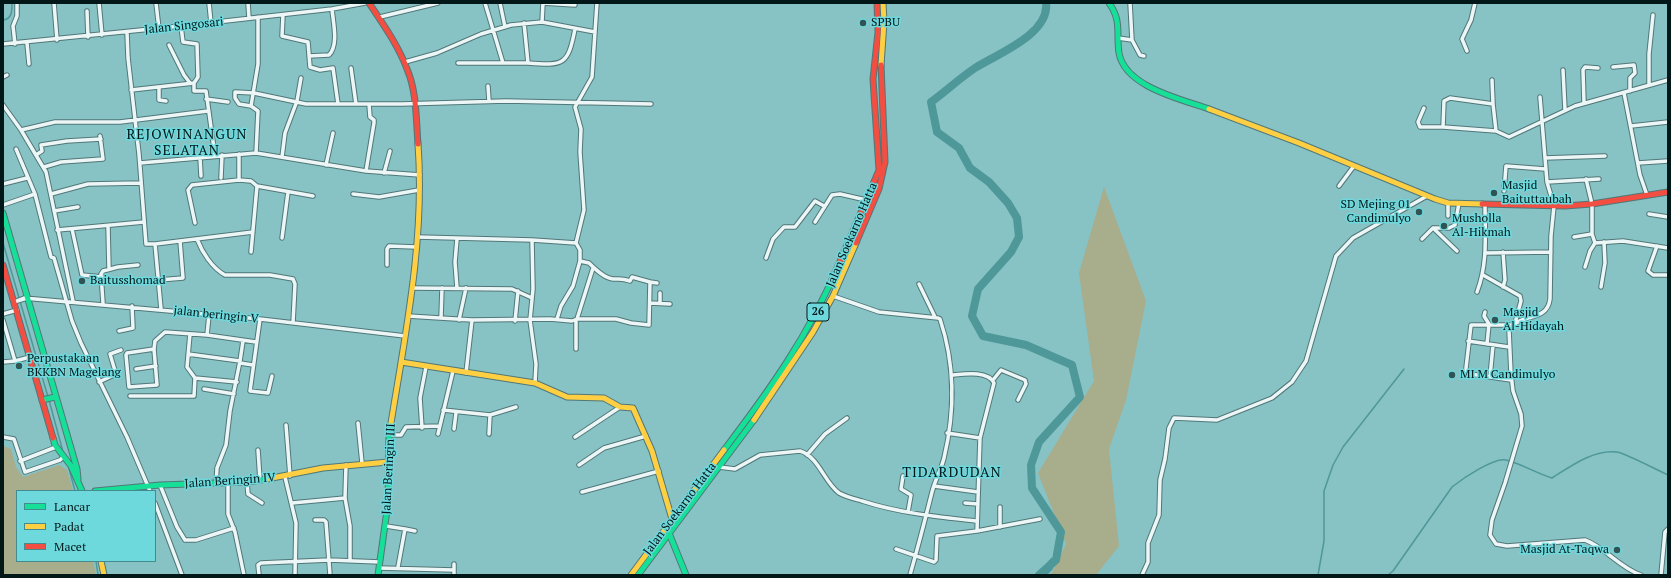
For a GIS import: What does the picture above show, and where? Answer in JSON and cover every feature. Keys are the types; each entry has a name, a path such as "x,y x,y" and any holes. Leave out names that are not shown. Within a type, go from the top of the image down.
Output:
{"main road":[{"name":"Jalan Beringin III","path":"369,3 380,17 405,62 415,103 420,175 417,237 412,288 389,435 388,503 378,575"},
{"name":"Jalan Soekarno Hatta","path":"635,573 672,519 760,403 808,330 824,299 878,174 880,160 873,79 878,32 877,3"},
{"name":"Jalan Soekarno Hatta","path":"635,573 669,532 748,430 781,383 813,332 833,296 883,177 885,166 886,134 880,76 884,27 883,3"},
{"path":"1109,3 1116,13 1118,20 1120,59 1127,71 1136,80 1147,86 1230,116 1427,196 1448,203 1554,206 1592,204 1668,192"},
{"path":"878,174 883,177"},
{"path":"3,213 55,397 72,451 82,490"},
{"path":"3,265 56,447 71,466 78,479"},
{"path":"401,362 535,383 567,397 604,398 620,407 634,409 659,471 672,519"},
{"path":"42,400 55,397"},
{"path":"63,457 72,451"},
{"name":"Jalan Beringin IV","path":"118,490 149,489 160,485 247,482 288,477 312,470 346,465 388,462"},
{"path":"669,532 686,575"},
{"path":"101,562 104,575"}],"street":[{"path":"14,44 13,26 17,16 17,3"},
{"path":"54,3 57,40"},
{"path":"99,3 102,35"},
{"path":"156,3 159,29"},
{"path":"209,3 211,23"},
{"path":"248,3 249,18"},
{"name":"Jalan Singosari","path":"3,44 26,43 159,29 332,9 365,3"},
{"path":"380,17 438,3"},
{"path":"485,3 503,63"},
{"path":"500,3 505,27"},
{"path":"542,22 543,3 575,5"},
{"path":"557,319 561,306 573,286 580,261 580,250 576,243 584,210 580,152 581,129 575,111 576,103 587,89 592,77 597,3"},
{"path":"1130,3 1132,40 1140,55 1144,56"},
{"path":"1467,51 1463,42 1463,36 1468,28 1475,3"},
{"path":"309,56 329,54 332,52 334,42 332,9"},
{"path":"87,10 88,36"},
{"path":"284,14 282,36 308,42 310,67 320,70 333,68 338,104"},
{"path":"1649,85 1649,54 1653,14"},
{"path":"251,106 258,64 258,17"},
{"path":"405,62 451,48 505,27 524,23 542,22 595,32"},
{"path":"524,23 528,63"},
{"path":"131,90 192,83 198,77 197,44 183,42 181,26"},
{"path":"458,63 528,63 551,65 562,61 571,51 575,29"},
{"path":"127,32 128,58 136,121 146,244 253,232"},
{"path":"1118,38 1132,40"},
{"path":"26,43 29,64"},
{"path":"169,45 184,75 192,83 194,91 206,91 215,156"},
{"path":"1613,67 1634,65 1635,73 1630,78 1630,91"},
{"path":"1584,103 1583,70 1585,67 1598,68"},
{"path":"351,68 356,104"},
{"path":"1563,70 1565,110"},
{"path":"282,157 285,133 296,103 301,78"},
{"path":"1492,80 1496,131"},
{"path":"1424,108 1418,122 1420,127 1443,127 1496,131 1510,137 1565,110 1584,103 1668,80"},
{"path":"488,86 489,101"},
{"path":"159,87 159,100 166,101"},
{"path":"256,153 258,111 251,106 239,104 235,98 235,92 254,93 296,103 369,104 489,101 652,104"},
{"path":"1624,93 1638,163 1647,195"},
{"path":"1511,380 1476,376 1466,371 1468,341 1471,325 1514,324 1543,313 1548,308 1550,299 1550,252 1554,206 1547,182 1540,97"},
{"path":"1443,127 1443,104 1446,98 1493,104"},
{"path":"206,99 228,102"},
{"path":"3,104 44,167 73,301"},
{"path":"366,171 374,123 374,120 370,118 369,104"},
{"path":"21,130 55,122 136,121 208,111"},
{"path":"1631,126 1668,122"},
{"path":"326,165 333,133"},
{"path":"36,154 42,151 42,145 100,137 103,159 65,161 44,167"},
{"path":"16,149 35,194 51,257 54,258 65,300 78,338 127,437 149,489"},
{"path":"384,173 390,151"},
{"path":"140,163 256,153 366,171 420,175"},
{"path":"238,154 239,180"},
{"path":"221,178 222,155"},
{"path":"1545,158 1605,156"},
{"path":"200,157 201,176"},
{"path":"1638,163 1668,161"},
{"path":"1339,186 1354,166"},
{"path":"1504,191 1506,166 1546,168"},
{"path":"3,184 27,178"},
{"path":"1585,267 1590,251 1595,242 1592,234 1592,204 1586,179"},
{"path":"1547,182 1599,179"},
{"path":"195,223 188,190 192,185 239,180 252,182 256,186 312,196"},
{"path":"51,194 94,184 141,183"},
{"path":"251,252 256,186"},
{"path":"353,194 379,197 419,190"},
{"path":"282,238 288,192"},
{"path":"3,205 35,194"},
{"path":"815,222 831,196 835,194 866,200"},
{"path":"1142,575 1148,562 1148,543 1159,515 1160,480 1165,459 1169,428 1173,418 1218,420 1272,398 1292,382 1306,360 1336,256 1353,238 1427,196"},
{"path":"766,258 773,239 784,226 795,227 815,201 824,206"},
{"path":"1448,203 1448,216"},
{"path":"1422,239 1433,228 1449,228 1455,225 1458,203"},
{"path":"1477,292 1483,275 1485,253 1485,204"},
{"path":"54,211 78,207"},
{"path":"1649,214 1668,217"},
{"path":"58,230 144,222"},
{"path":"108,226 109,269"},
{"path":"1433,228 1458,251"},
{"path":"72,229 82,275 102,277"},
{"path":"1574,237 1592,234"},
{"path":"417,237 532,240 576,243"},
{"path":"197,239 205,255 219,271 225,275 270,275 292,280 295,284 293,323"},
{"path":"457,239 455,262 457,288"},
{"path":"532,240 532,298 530,320 536,364 535,383"},
{"path":"159,280 184,278 180,241"},
{"path":"1595,242 1623,241 1668,248"},
{"path":"1601,287 1605,268 1604,242"},
{"path":"155,244 161,309"},
{"path":"386,265 389,246 416,247"},
{"path":"1657,246 1648,272 1653,275 1668,276"},
{"path":"1502,252 1505,280 1503,287"},
{"path":"1485,253 1550,252"},
{"path":"580,261 589,263 593,268 611,279 620,278 630,280 632,277 657,283"},
{"path":"103,304 103,271 138,265"},
{"path":"576,349 577,320 585,288 593,268"},
{"path":"1483,275 1518,295 1521,299 1514,324 1509,330 1509,348 1511,380 1522,420 1514,456 1490,529 1490,536 1494,542 1507,546 1585,540 1596,546 1629,570 1641,575"},
{"path":"408,316 459,320 616,319 631,323 650,324 650,282"},
{"path":"919,284 936,318"},
{"path":"412,288 506,288 518,291 532,298"},
{"path":"441,318 442,288"},
{"path":"459,320 466,288"},
{"path":"515,320 518,291"},
{"path":"660,293 660,304"},
{"path":"833,296 879,312 940,319 943,328 952,375 952,392 944,457 934,486 910,575"},
{"path":"14,302 27,298"},
{"name":"jalan beringin V","path":"27,298 132,306 405,336"},
{"path":"650,303 670,304"},
{"path":"119,331 133,328 132,306"},
{"path":"15,361 3,320 5,314 17,310"},
{"path":"1485,312 1484,316 1489,324 1487,344"},
{"path":"207,335 210,315"},
{"path":"260,319 253,365 251,392 268,393 272,376"},
{"path":"466,373 472,320"},
{"path":"154,349 126,354 128,387 156,386 155,341 164,333 207,335 243,342 256,342"},
{"path":"190,334 187,369 195,378 237,382"},
{"path":"1468,341 1509,348"},
{"path":"216,484 217,468 226,445 243,342"},
{"path":"1490,377 1493,345"},
{"path":"99,382 116,374 110,354 121,350"},
{"path":"188,354 253,365"},
{"path":"3,362 15,361 30,357"},
{"path":"136,369 156,366"},
{"path":"422,428 420,398 426,367"},
{"path":"977,531 976,521 980,438 992,396 993,380 1001,370 1025,380 1026,384 1018,400"},
{"path":"438,434 453,371"},
{"path":"952,375 978,374 993,380"},
{"path":"130,396 194,396 195,378"},
{"path":"204,389 234,394"},
{"path":"443,410 456,413 490,415 516,406"},
{"path":"575,438 620,407"},
{"path":"454,429 456,413"},
{"path":"489,434 490,415"},
{"path":"807,455 825,434 847,418"},
{"path":"358,423 362,463"},
{"path":"286,425 288,477 296,523 295,575"},
{"path":"389,435 401,435 406,427 422,428 440,426"},
{"path":"947,433 980,438"},
{"path":"579,466 604,448 646,436"},
{"path":"3,437 14,439 24,471 27,472 60,460 63,457"},
{"path":"20,461 56,447"},
{"path":"258,450 260,480"},
{"path":"719,467 731,470 738,468 762,455 775,455 798,450 807,455 840,494 873,505 908,512 976,521"},
{"path":"346,465 345,498 350,526 350,560"},
{"path":"582,492 659,471"},
{"path":"903,476 901,489 911,495 908,512"},
{"path":"247,482 248,494 262,503"},
{"path":"228,483 227,512 234,528 244,575"},
{"path":"160,485 177,527 185,541 196,540 234,528"},
{"path":"934,486 978,492"},
{"path":"292,503 345,498"},
{"path":"965,503 978,504"},
{"path":"156,505 182,575"},
{"path":"1000,506 1000,527"},
{"path":"896,549 916,557 934,561 937,536 977,531 1040,519"},
{"path":"315,520 326,520 330,575"},
{"path":"386,526 415,531"},
{"path":"398,567 405,529"},
{"path":"1661,575 1666,549 1665,532 1668,529"},
{"path":"259,575 258,566 260,564 329,560 380,562"},
{"path":"379,568 398,567 454,573 454,564"},
{"path":"1629,570 1630,575"}],"green space":[{"path":"1104,187 1146,301 1126,400 1109,449 1119,546 1096,575 1051,575 1066,544 1038,473 1094,381 1079,273"},
{"path":"3,446 11,449 16,467 23,477 59,465 67,470 73,490 16,490 16,562 93,562 96,575 3,575"}],"water":[{"path":"1052,557 1053,569 1047,575 1036,575"}],"waterway":[{"path":"3,20 10,16 12,12 12,3"},
{"path":"1039,575 1056,560 1061,532 1032,488 1031,465 1039,442 1080,397 1072,365 1026,345 983,336 972,316 978,289 1011,252 1019,237 1017,218 1008,203 989,182 970,168 959,148 937,132 931,102 975,68 1020,42 1031,33 1040,24 1045,14 1046,3"},
{"path":"3,243 48,397"},
{"path":"1318,575 1324,541 1324,491 1333,465 1343,447 1404,369"},
{"path":"49,400 63,452"},
{"path":"1388,575 1393,571 1452,487 1478,469 1494,462 1506,460 1552,478 1583,459 1600,453 1617,452 1668,475"},
{"path":"68,465 75,490"},
{"path":"96,562 98,575"}],"traffic: fast":[{"path":"1109,3 1116,16 1119,53 1123,65 1132,75 1156,90 1209,109"},
{"path":"3,213 77,469 78,479"},
{"path":"724,450 757,406 787,362 814,316 838,266"},
{"path":"42,400 55,397"},
{"path":"638,575 754,420"},
{"path":"378,575 388,503 389,435 391,423"},
{"path":"53,438 55,445 71,466 82,490"},
{"path":"106,490 160,485 247,482 267,479"},
{"path":"669,533 686,575"}],"traffic: slow":[{"path":"881,65 884,22 883,3"},
{"path":"1209,109 1299,143 1435,199 1448,203 1482,204"},
{"path":"391,423 413,284 419,214 418,144"},
{"path":"754,420 813,332 833,296 856,243"},
{"path":"401,362 535,383 567,397 604,398 620,407 633,408 652,451 672,519"},
{"path":"631,575 724,450"},
{"path":"267,479 323,468 388,462"},
{"path":"101,562 104,575"}],"traffic: jam":[{"path":"369,3 395,43 410,78 416,106 418,144"},
{"path":"838,266 879,170 873,79 878,32 877,3"},
{"path":"856,243 879,189 885,162 881,65"},
{"path":"1482,204 1565,206 1592,204 1668,192"},
{"path":"3,265 53,438"}],"place":[{"name":"SPBU","path":"863,23"},
{"name":"Masjid Baituttaubah","path":"1494,193"},
{"name":"SD Mejing 01 Candimulyo","path":"1419,212"},
{"name":"Musholla Al-Hikmah","path":"1444,226"},
{"name":"Baitusshomad","path":"82,281"},
{"name":"Masjid Al-Hidayah","path":"1495,320"},
{"name":"Perpustakaan BKKBN Magelang","path":"19,366"},
{"name":"MI M Candimulyo","path":"1452,375"},
{"name":"Masjid At-Taqwa","path":"1617,550"}],"district":[{"name":"REJOWINANGUN SELATAN","path":"187,144"},
{"name":"TIDARDUDAN","path":"952,473"}]}
